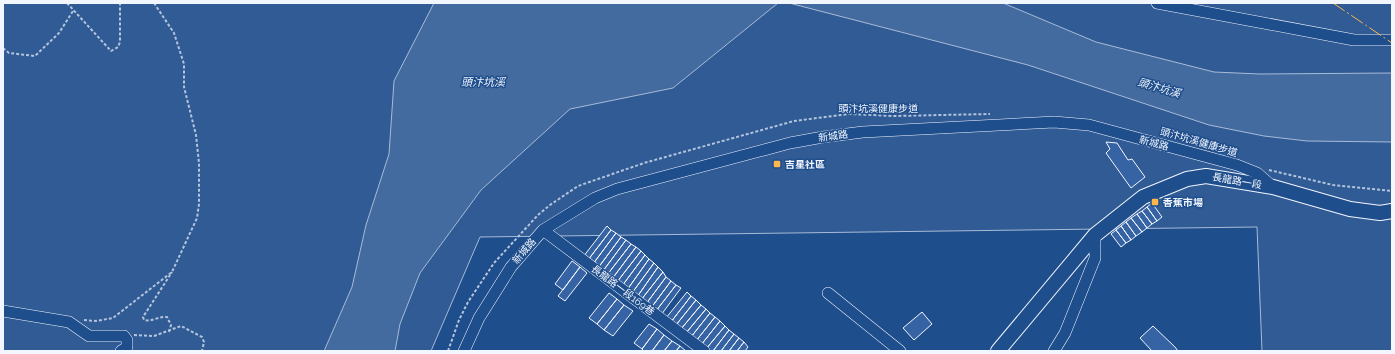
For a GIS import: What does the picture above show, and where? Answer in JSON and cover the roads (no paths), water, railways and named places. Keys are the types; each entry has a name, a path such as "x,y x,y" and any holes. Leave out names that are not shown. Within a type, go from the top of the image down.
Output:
{"main road":[{"name":"長龍路一段","path":"998,351 1095,235 1143,197 1188,179 1206,176 1273,187 1350,209 1380,213 1392,211"}],"street":[{"path":"1157,3 1354,40 1392,40"},
{"name":"新城路","path":"464,351 479,318 511,267 543,230 595,198 617,189 790,143 863,132 1054,122 1089,126 1237,165 1257,174 1273,187"},
{"name":"長龍路一段169巷","path":"543,230 704,351"},
{"path":"1054,351 1065,333 1095,258 1095,235"},
{"path":"828,293 900,351"},
{"path":"3,311 69,322 89,336 124,336 128,340 127,347 121,351"}],"water":[{"name":"頭汴坑溪","path":"434,3 778,3 673,88 570,109 481,190 420,273 400,324 395,351 324,351 352,287 366,225 389,154 394,81"},
{"name":"頭汴坑溪","path":"789,3 1003,3 1096,42 1214,72 1260,74 1392,73 1392,142 1307,141 1264,136 1209,125 1028,65"}],"place":[{"name":"吉星社區","path":"777,164"},
{"name":"香蕉市場","path":"1155,202"}]}
